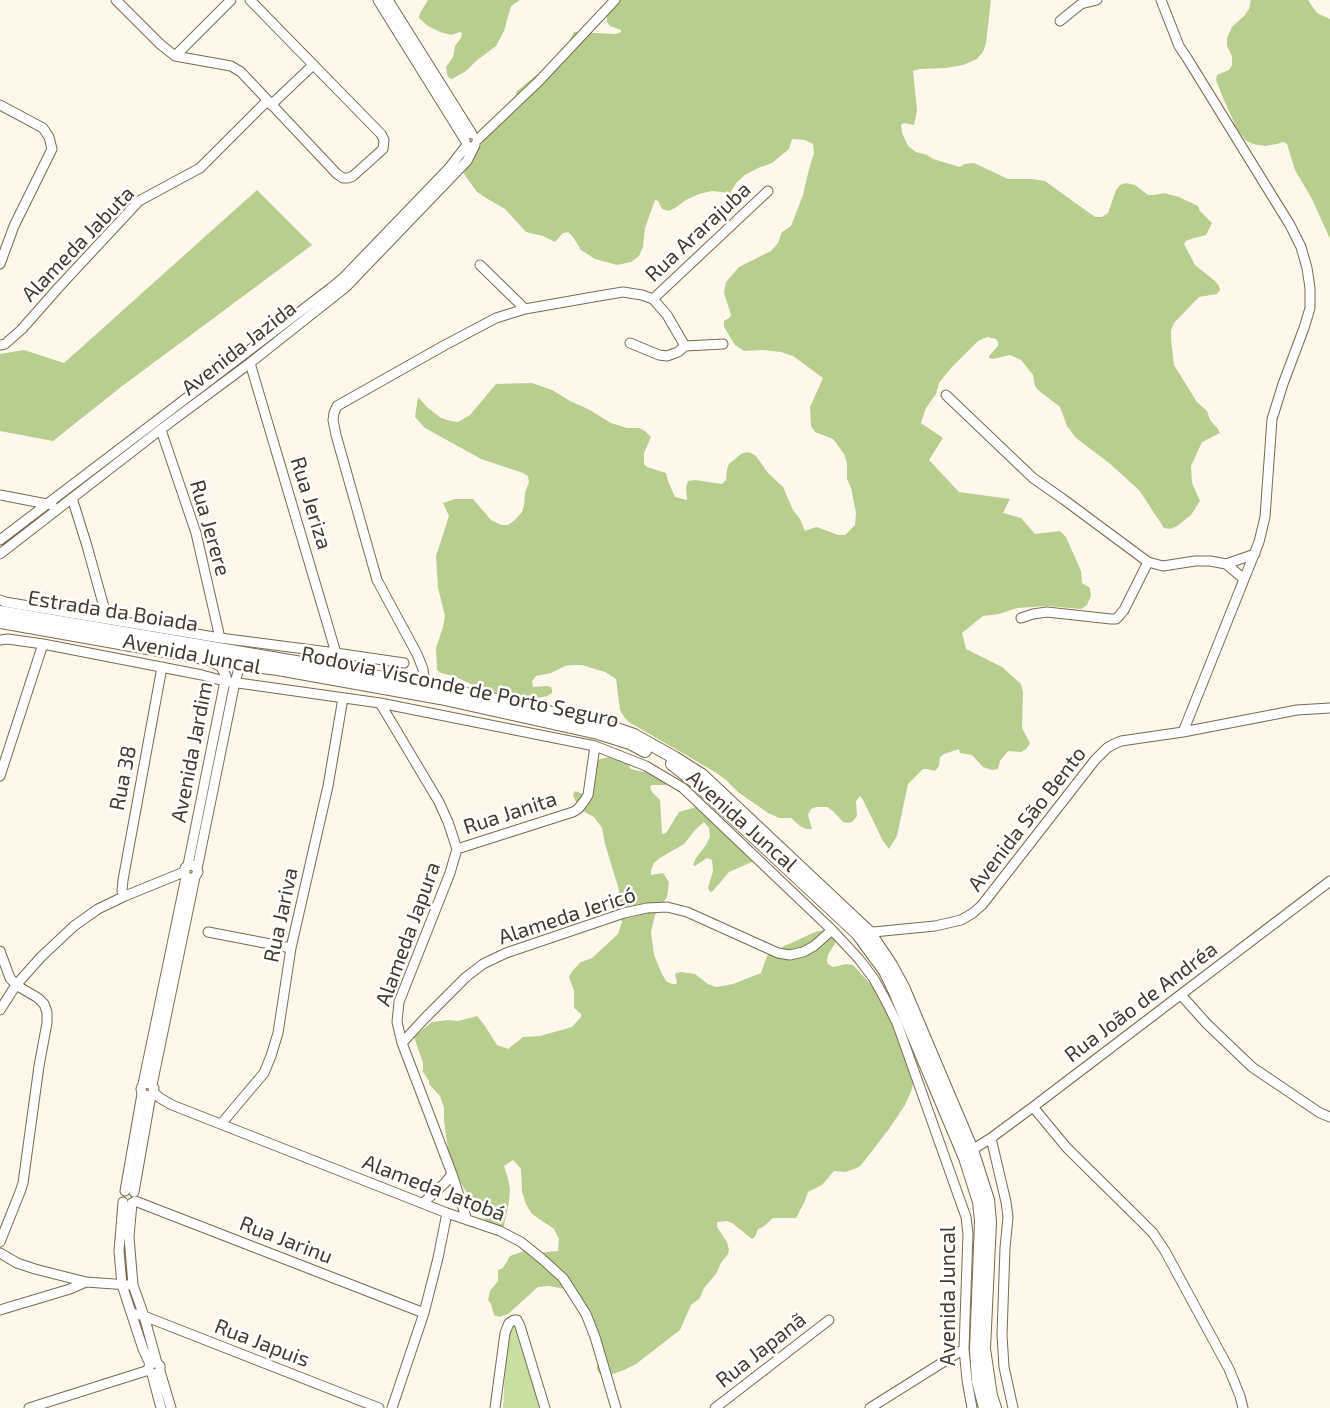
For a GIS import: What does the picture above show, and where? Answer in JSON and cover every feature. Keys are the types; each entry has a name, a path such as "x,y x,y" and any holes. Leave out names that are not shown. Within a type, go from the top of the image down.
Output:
{"main road":[{"name":"Estrada da Boiada","path":"0,612 220,643"},
{"name":"Estrada da Boiada","path":"0,622 202,657"},
{"name":"Rodovia Visconde de Porto Seguro","path":"220,643 512,704 633,735 702,775 863,933 891,965 903,987 972,1150 988,1200 990,1222 984,1349 995,1408"},
{"path":"220,643 234,654 238,663"},
{"name":"Rodovia Visconde de Porto Seguro","path":"202,657 440,698 598,733 630,743 672,765 695,782 863,933 896,992 975,1186 981,1221 976,1350 978,1381 985,1408"}],"street":[{"path":"116,0 175,56 231,66 241,72 337,174 348,178 363,168 383,148 384,140 381,134 250,0"},
{"path":"175,56 231,0"},
{"path":"378,0 471,141"},
{"path":"388,0 471,141"},
{"name":"Avenida Jazida","path":"0,540 248,360 343,278 449,168 471,141 539,81 615,0"},
{"path":"1060,21 1081,3 1097,0"},
{"path":"1161,0 1179,46 1290,225 1301,247 1310,288 1310,308 1272,418 1265,518 1255,554 1183,732"},
{"name":"Alameda Jabuta","path":"0,345 5,344 22,329 139,201 200,168 313,65"},
{"name":"Alameda Jabuta","path":"0,105 43,128 50,137 52,149 14,226 0,264"},
{"name":"Rua Ararajuba","path":"653,299 768,191"},
{"path":"480,265 525,309"},
{"path":"425,686 423,669 417,654 377,580 336,435 333,420 337,406 496,318 525,309 623,292 653,299 667,315 685,346"},
{"path":"630,343 667,356 678,352 685,346 723,344"},
{"name":"Rua Jeriza","path":"248,360 336,653"},
{"path":"946,395 1033,478 1148,562 1163,566 1210,561 1226,564 1244,579"},
{"name":"Avenida Jazida","path":"0,554 159,426"},
{"name":"Rua Jerere","path":"159,426 196,533 220,643"},
{"path":"0,495 60,508"},
{"path":"72,498 107,618"},
{"path":"1226,564 1255,554"},
{"path":"1021,618 1047,612 1116,619 1124,610 1148,562"},
{"path":"0,600 107,618 220,643 336,653 404,663"},
{"name":"Avenida Juncal","path":"4,639 43,644 225,681 380,703 595,746 646,766 683,788 859,958 897,1023 966,1217 968,1234 964,1349 972,1408"},
{"path":"0,776 43,644"},
{"name":"Avenida Jardim","path":"171,1408 143,1349 122,1285 119,1251 225,681 225,673 221,667 202,657"},
{"name":"Avenida Jardim","path":"190,872 239,669 238,663"},
{"name":"Rua 38","path":"125,896 122,891 123,880 162,667"},
{"name":"Rua Jariva","path":"221,1124 264,1072 278,1033 291,948 328,786 343,698"},
{"name":"Alameda Japura","path":"380,703 439,801 457,849 450,873 399,1002 397,1022 402,1043 453,1174 467,1220"},
{"name":"Avenida São Bento","path":"863,933 935,926 961,920 973,914 1095,760 1107,748 1121,741 1183,732 1297,710 1330,708"},
{"name":"Rua Janita","path":"457,849 573,812 582,805 588,795 595,746"},
{"path":"0,1010 16,985 41,957 74,926 98,909 125,896 190,872"},
{"name":"Rua João de Andréa","path":"972,1150 1033,1107 1329,883"},
{"name":"Alameda Jericó","path":"402,1043 466,978 483,964 506,953 624,913 667,907 687,912 778,953 790,955 814,946 832,930"},
{"path":"208,932 291,948"},
{"path":"0,951 9,978 44,1004 47,1023 23,1183 0,1242"},
{"path":"1181,994 1207,1024 1252,1067 1320,1113 1330,1117"},
{"name":"Alameda Jatobá","path":"148,1090 172,1105 447,1214 500,1231 521,1242 563,1278 586,1314 616,1408"},
{"path":"1033,1107 1067,1148 1153,1233 1229,1369 1243,1408"},
{"path":"991,1138 1008,1217 1002,1335 1004,1367 1013,1408"},
{"path":"423,1203 453,1174"},
{"name":"Avenida Jardim","path":"130,1198 129,1237 133,1285 144,1316 161,1408"},
{"name":"Rua Jarinu","path":"130,1198 423,1313"},
{"path":"392,1408 423,1313 447,1214"},
{"path":"0,1253 17,1263 86,1282 133,1285"},
{"path":"0,1310 86,1282"},
{"name":"Rua Japuis","path":"132,1313 379,1408"},
{"path":"495,1408 505,1333 509,1323 514,1320 519,1322 545,1408"},
{"name":"Rua Japanã","path":"715,1408 830,1320"},
{"path":"870,1408 964,1349"},
{"path":"29,1408 154,1368"}],"green space":[{"path":"428,0 520,0 511,6 504,31 496,46 466,71 452,79 447,74 446,67 453,57 455,46 462,33 451,35 440,32 419,18"},
{"path":"612,0 991,0 986,43 977,59 963,65 913,71 917,110 914,125 904,123 901,125 908,146 933,159 960,167 974,163 1008,179 1045,181 1095,217 1102,217 1108,213 1116,190 1120,185 1126,183 1135,185 1148,195 1164,193 1179,197 1198,206 1212,223 1206,235 1186,241 1184,244 1195,265 1215,281 1220,290 1217,294 1199,297 1174,323 1171,340 1174,365 1220,433 1202,442 1191,466 1192,483 1200,501 1191,515 1177,526 1170,529 1164,528 1139,490 1076,438 1067,426 1060,407 1038,390 1033,375 1021,360 1010,355 989,358 998,346 996,339 987,337 978,341 939,383 936,394 926,408 921,423 943,438 929,460 959,492 1010,499 1003,513 1021,518 1035,534 1060,531 1066,537 1081,571 1082,583 1090,588 1091,596 1087,605 1081,609 1048,606 1017,608 983,616 962,633 966,649 1002,667 1021,684 1022,728 1030,743 1021,752 1008,751 1000,761 998,769 983,767 972,755 960,753 959,749 940,757 936,770 923,769 908,784 897,836 889,849 860,796 856,801 857,816 852,822 847,823 827,807 811,809 808,815 812,829 800,826 791,818 779,818 768,813 715,772 629,722 620,710 616,679 605,672 582,665 572,665 536,676 532,681 533,687 551,687 552,693 534,699 507,697 437,670 436,648 445,616 438,588 436,556 449,516 443,503 455,499 473,499 491,520 501,525 508,525 522,512 529,482 528,476 523,473 481,459 425,428 415,417 418,397 441,418 458,422 470,415 496,384 532,383 552,390 611,423 645,431 651,437 644,453 644,464 666,473 675,497 687,500 688,481 722,484 726,480 729,464 747,452 756,456 768,473 783,487 805,531 817,527 838,535 845,535 855,525 856,513 847,479 844,454 833,439 815,432 811,426 810,407 823,378 793,356 763,350 744,351 735,345 724,327 724,321 731,315 724,293 726,282 739,267 771,251 778,243 782,232 791,226 803,195 814,153 813,144 805,140 792,139 789,149 772,163 745,175 730,193 712,191 699,194 669,211 662,209 655,200 645,228 643,247 639,256 631,262 617,265 595,259 581,250 568,232 563,233 555,242 526,232 505,209 477,192 464,174 484,140 507,117 517,91 564,52 574,32 616,34 621,32 607,22 607,12"},
{"path":"1251,0 1308,0 1317,13 1330,19 1330,239 1312,199 1295,170 1287,144 1283,142 1265,146 1245,140 1237,129 1216,80 1217,75 1229,70 1232,65 1227,38 1232,27 1249,9"},
{"path":"257,190 312,245 121,387 53,441 0,431 0,354 24,350 64,363"},
{"path":"611,757 631,764 629,767 631,769 656,775 666,782 666,785 650,787 660,800 662,834 666,833 679,812 702,807 754,856 752,862 729,872 710,892 708,888 713,871 712,860 707,858 693,865 710,837 709,828 704,822 684,844 654,863 651,875 663,873 669,882 667,897 655,915 651,932 654,955 666,981 676,984 675,975 681,972 695,974 716,987 733,984 761,973 767,956 774,951 815,932 832,931 837,940 828,955 828,964 833,967 853,965 882,997 914,1077 905,1105 862,1164 846,1172 834,1171 822,1185 808,1192 796,1218 773,1218 758,1229 752,1239 732,1223 717,1222 717,1227 727,1242 728,1254 704,1288 700,1298 691,1305 680,1330 636,1364 605,1377 597,1370 602,1354 587,1319 565,1289 549,1286 538,1287 508,1314 499,1317 494,1315 488,1300 490,1291 498,1281 498,1270 503,1268 510,1256 524,1251 537,1253 558,1251 559,1239 554,1229 532,1214 526,1204 522,1192 521,1169 513,1160 504,1166 510,1189 504,1226 489,1223 476,1211 459,1180 451,1173 444,1108 440,1096 429,1084 423,1072 423,1063 414,1037 432,1022 458,1021 477,1016 497,1045 508,1049 523,1037 540,1036 572,1027 581,1017 581,1014 574,1008 574,991 569,977 581,962 592,958 618,934 622,922 613,906 619,902 619,890 602,828 594,817 579,809 573,795 575,791 586,793 593,764 600,759"},
{"path":"513,1324 517,1325 544,1408 503,1408 507,1330"}]}
